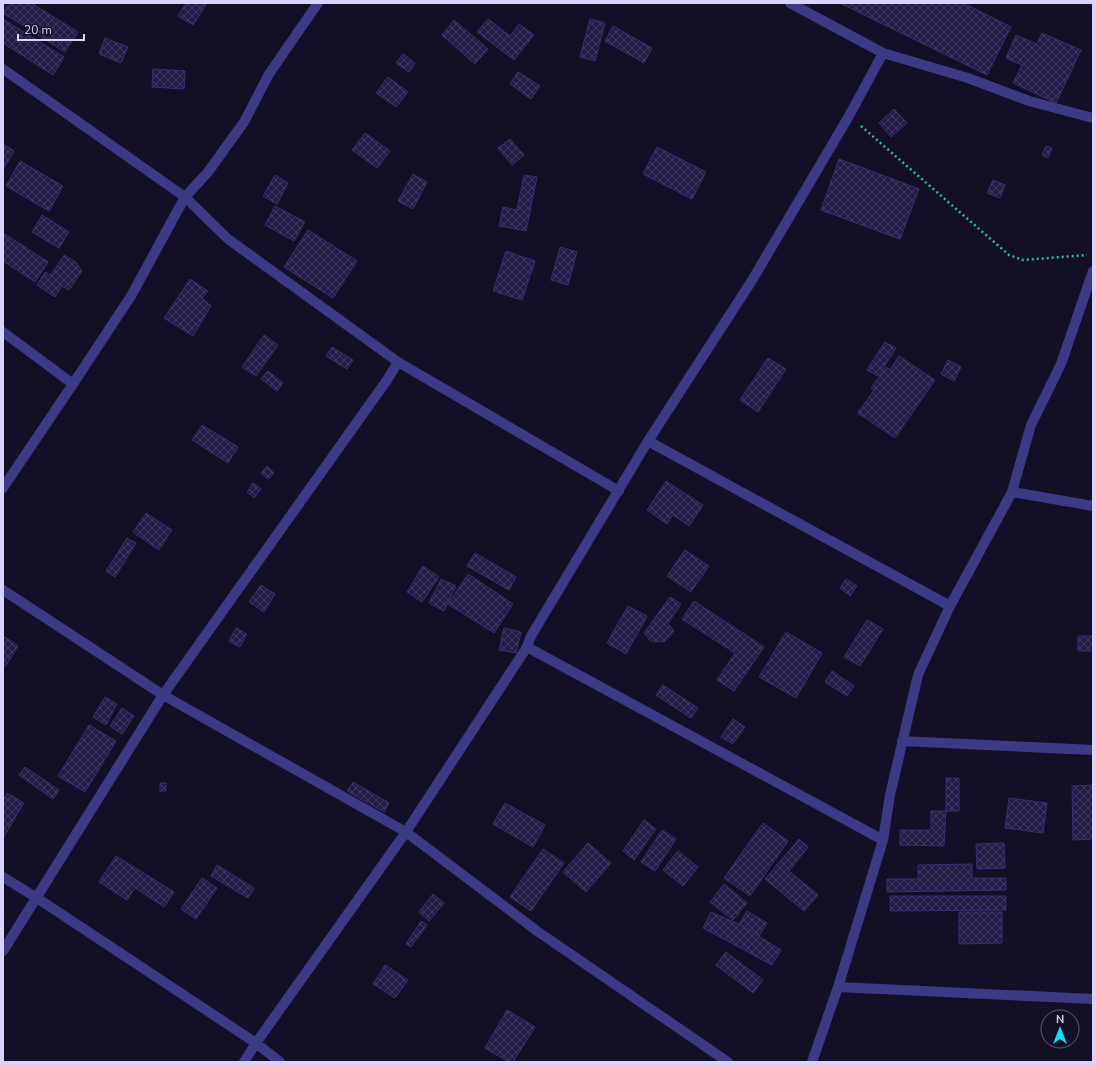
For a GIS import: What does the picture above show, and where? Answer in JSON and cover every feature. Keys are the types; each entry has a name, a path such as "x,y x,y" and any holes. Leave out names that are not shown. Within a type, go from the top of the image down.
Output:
{"street":[{"path":"3,488 131,296 185,197 208,172 244,122 270,74 318,3"},
{"path":"790,3 883,53 968,78 1029,101 1093,118"},
{"path":"244,1062 406,832 527,647 531,636 648,441 751,282 883,53"},
{"path":"3,68 185,197 228,239 398,362 618,491"},
{"path":"812,1062 838,987 883,840 890,795 918,674 950,606 1012,492 1031,424 1060,364 1093,270"},
{"path":"3,332 73,384"},
{"path":"3,951 163,695 387,380 398,362"},
{"path":"648,441 950,606"},
{"path":"1012,492 1093,506"},
{"path":"3,590 163,695 406,832 537,931 728,1062"},
{"path":"527,647 883,840"},
{"path":"902,741 1093,750"},
{"path":"3,877 37,898 256,1044 280,1062"},
{"path":"838,987 1093,998"}],"path":[{"path":"848,116 1009,255 1023,260 1093,255"}],"building":[{"path":"10,3 31,3 78,32 65,52 3,13"},
{"path":"186,3 207,3 193,25 178,16"},
{"path":"840,3 963,3 1011,27 987,75"},
{"path":"3,19 64,57 53,75 3,43"},
{"path":"488,19 510,36 519,24 534,35 514,60 477,32"},
{"path":"590,19 605,23 595,61 580,57"},
{"path":"454,20 488,49 475,64 442,35"},
{"path":"613,26 652,48 644,63 605,41"},
{"path":"1042,33 1081,50 1056,103 1013,83 1022,65 1006,58 1016,35 1037,44"},
{"path":"105,38 128,47 121,63 99,54"},
{"path":"403,54 415,63 409,72 396,63"},
{"path":"153,69 185,71 184,89 152,87"},
{"path":"518,72 540,86 531,99 510,84"},
{"path":"388,77 408,92 396,107 376,93"},
{"path":"894,109 907,123 891,137 879,123"},
{"path":"365,133 390,151 377,168 352,150"},
{"path":"510,139 524,155 512,165 498,148"},
{"path":"3,144 14,151 3,170"},
{"path":"1046,146 1052,148 1048,158 1042,155"},
{"path":"657,147 706,172 692,199 643,174"},
{"path":"839,159 919,189 900,239 821,210"},
{"path":"20,161 63,186 49,211 6,186"},
{"path":"413,174 427,182 413,209 398,201"},
{"path":"275,175 288,183 277,204 263,196"},
{"path":"524,175 537,177 526,231 499,226 503,207 517,210"},
{"path":"993,180 1005,185 1000,198 987,193"},
{"path":"275,206 305,222 294,241 265,225"},
{"path":"42,215 69,232 59,248 32,232"},
{"path":"308,230 357,261 333,298 284,267"},
{"path":"3,233 48,262 35,282 3,261"},
{"path":"560,247 577,252 568,285 551,280"},
{"path":"506,251 535,261 522,300 493,291"},
{"path":"64,255 76,262 82,271 69,290 62,286 55,297 37,285 45,272 51,275"},
{"path":"190,279 208,291 202,298 211,306 193,336 164,318"},
{"path":"264,335 278,345 256,376 242,367"},
{"path":"885,342 896,348 878,376 867,370"},
{"path":"332,347 353,360 347,369 326,356"},
{"path":"899,356 935,380 895,438 858,413 874,390 871,388 886,367 890,370"},
{"path":"768,358 786,369 758,412 740,400"},
{"path":"948,360 961,367 954,381 941,374"},
{"path":"268,371 283,383 277,391 261,379"},
{"path":"202,425 238,447 228,463 192,440"},
{"path":"267,466 274,473 268,479 261,473"},
{"path":"666,481 703,505 689,526 673,515 667,524 647,510"},
{"path":"253,483 261,489 254,498 247,492"},
{"path":"146,513 172,530 159,550 133,532"},
{"path":"127,538 136,543 115,577 106,571"},
{"path":"685,550 709,566 691,592 667,576"},
{"path":"475,553 516,577 509,590 467,566"},
{"path":"423,566 439,577 422,602 407,592"},
{"path":"468,574 513,604 494,633 448,604"},
{"path":"441,579 456,586 444,611 429,603"},
{"path":"846,579 857,586 850,596 840,588"},
{"path":"261,585 275,594 264,612 249,602"},
{"path":"670,597 681,604 668,623 674,631 664,642 651,641 644,633"},
{"path":"694,601 764,647 734,691 717,680 735,653 682,619"},
{"path":"628,606 647,616 626,654 607,643"},
{"path":"867,620 883,629 860,666 844,657"},
{"path":"236,628 247,634 240,647 229,641"},
{"path":"504,628 521,632 516,653 499,650"},
{"path":"786,632 822,653 796,698 759,677"},
{"path":"1078,636 1093,636 1093,651 1078,651"},
{"path":"5,637 18,646 5,667 3,666 3,640"},
{"path":"832,671 854,686 847,696 825,682"},
{"path":"663,685 698,708 691,718 656,695"},
{"path":"105,697 117,704 106,725 93,717"},
{"path":"122,708 134,716 122,734 110,726"},
{"path":"733,719 745,727 733,744 721,737"},
{"path":"89,725 116,741 85,792 58,776"},
{"path":"25,767 59,790 53,799 19,775"},
{"path":"946,778 959,778 959,811 946,811"},
{"path":"353,782 389,803 384,812 347,791"},
{"path":"160,783 166,783 166,791 160,791"},
{"path":"1093,785 1093,839 1073,840 1072,786"},
{"path":"7,793 24,803 3,838 3,801"},
{"path":"1009,798 1047,803 1043,833 1005,828"},
{"path":"505,803 545,825 533,847 493,824"},
{"path":"931,811 946,811 944,846 900,845 900,830 931,830"},
{"path":"644,820 656,829 634,860 623,851"},
{"path":"763,823 788,841 750,896 724,878"},
{"path":"662,830 676,839 655,871 641,862"},
{"path":"799,839 808,847 789,871 818,895 804,911 765,879"},
{"path":"588,843 611,863 586,892 563,872"},
{"path":"1004,843 1005,868 977,869 976,844"},
{"path":"543,849 564,863 531,911 510,897"},
{"path":"678,851 698,867 683,886 663,870"},
{"path":"116,856 174,892 164,907 135,888 127,900 99,882"},
{"path":"972,864 972,878 1006,878 1006,890 887,892 887,879 918,879 918,865"},
{"path":"217,865 254,888 248,898 211,876"},
{"path":"202,878 217,888 196,919 181,909"},
{"path":"724,884 747,903 733,920 710,902"},
{"path":"433,894 444,903 429,921 419,912"},
{"path":"890,896 1006,896 1006,910 890,911"},
{"path":"747,911 767,923 759,936 739,924"},
{"path":"711,912 739,924 781,950 772,965 703,928"},
{"path":"959,912 1002,912 1002,943 959,944"},
{"path":"421,921 427,925 411,947 406,944"},
{"path":"726,952 763,980 753,993 716,965"},
{"path":"385,965 408,980 395,998 373,984"},
{"path":"507,1010 535,1027 513,1062 509,1062 485,1048"}]}
